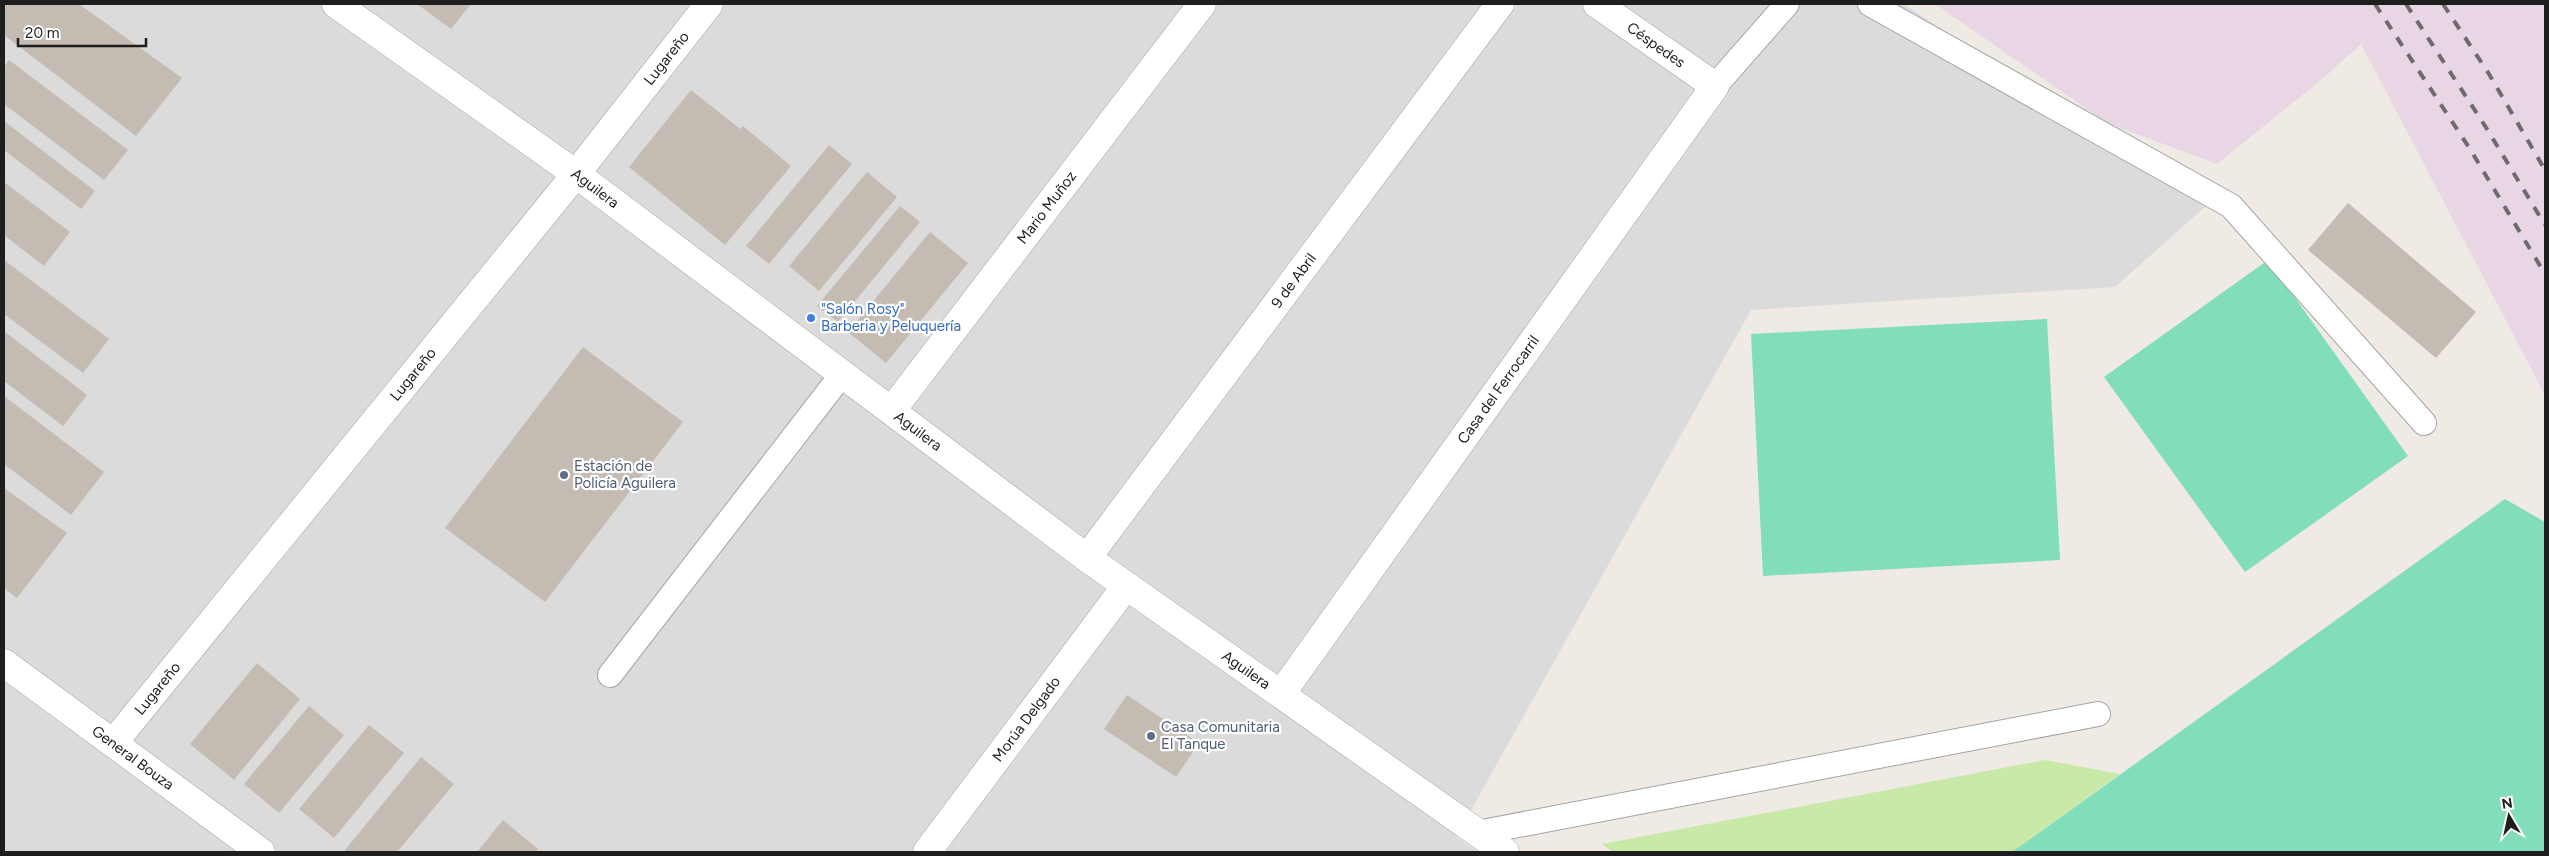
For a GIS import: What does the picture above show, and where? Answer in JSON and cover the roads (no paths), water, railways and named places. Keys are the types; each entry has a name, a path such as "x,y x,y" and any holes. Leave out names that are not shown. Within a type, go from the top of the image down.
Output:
{"street":[{"name":"Aguilera","path":"336,4 576,174 1087,558 1505,852"},
{"name":"Lugareño","path":"114,742 576,174 709,4"},
{"name":"Mario Muñoz","path":"892,410 1202,4"},
{"name":"9 de Abril","path":"1087,558 1500,4"},
{"name":"Céspedes","path":"1597,4 1715,86"},
{"name":"Casa del Ferrocarril","path":"1280,694 1715,86"},
{"name":"Morúa Delgado","path":"927,852 1126,586"},
{"name":"General Bouza","path":"4,663 114,742 261,852"}],"lane":[{"path":"1715,86 1787,4"},
{"path":"1870,4 2231,206 2424,424"},
{"path":"610,674 843,373"},
{"path":"1477,834 2098,714"}],"railway":[{"path":"2375,4 2470,149 2545,274"},
{"path":"2406,4 2487,129 2545,225"},
{"path":"2443,4 2489,74 2545,170"}],"place":[{"name":"\"Salón Rosy\" Barberia y Peluquería","path":"811,318"},
{"name":"Estación de Policía Aguilera","path":"564,475"},
{"name":"Casa Comunitaria El Tanque","path":"1151,736"}]}
